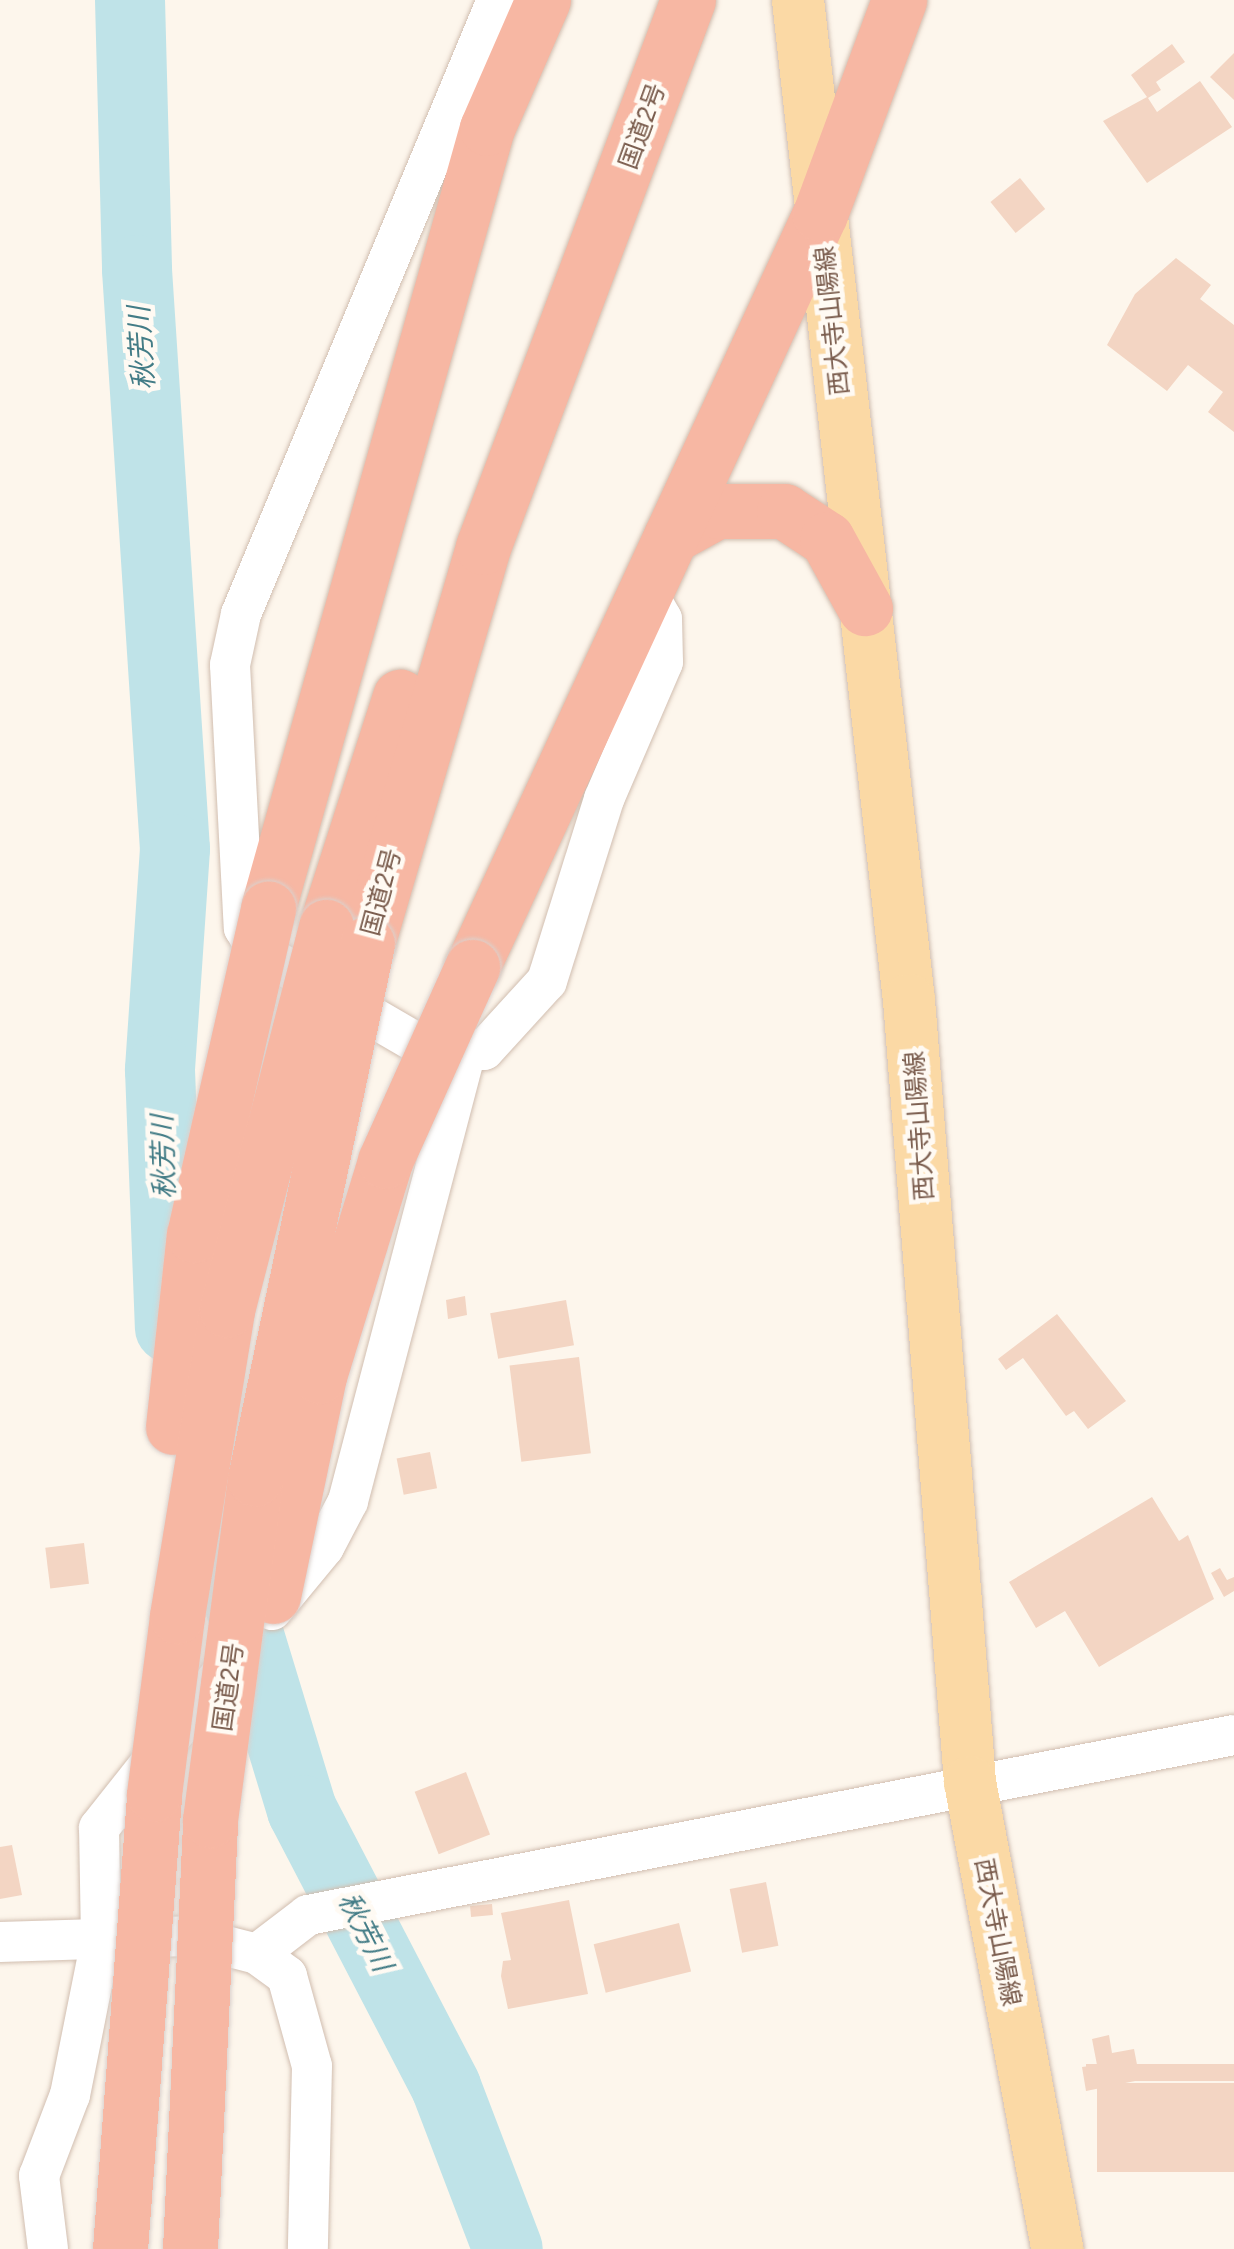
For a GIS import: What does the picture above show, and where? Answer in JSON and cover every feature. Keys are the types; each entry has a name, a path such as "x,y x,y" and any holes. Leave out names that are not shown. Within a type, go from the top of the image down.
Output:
{"highway":[{"name":"国道2号","path":"154,1794 152,1669 194,1235 268,908 487,128 543,0"},
{"name":"国道2号","path":"120,2249 154,1794 227,1310 347,936 484,547 687,0"},
{"name":"国道2号","path":"210,1820 264,1640 320,1376 369,1215 472,967 820,214 899,0"},
{"path":"671,536 717,511 784,511 826,540 865,608"},
{"name":"国道2号","path":"190,2249 210,1820 256,1479 347,936"}],"main road":[{"name":"西大寺山陽線","path":"798,0 910,1000 970,1782 1057,2249"}],"street":[{"path":"497,0 292,480 241,614 230,664 244,928 256,950 420,1045 484,1050 547,981 604,799 663,662 662,619 647,592"},
{"path":"48,2249 39,2176 70,2095 101,1940 99,1828 278,1603 348,1501 467,1048"},
{"path":"187,1936 187,1838 211,1686"},
{"path":"257,1954 308,1915 970,1782 1234,1735"},
{"path":"0,1942 187,1936 257,1954 286,1976 312,2066 308,2249"}],"building":[{"path":"1172,44 1185,62 1156,82 1161,90 1148,98 1157,112 1200,81 1232,127 1147,183 1103,121 1147,97 1131,75"},
{"path":"1234,53 1234,100 1210,77"},
{"path":"1020,178 1045,209 1016,233 990,202"},
{"path":"1176,258 1211,285 1200,299 1234,325 1234,432 1208,412 1223,392 1188,365 1167,391 1107,345 1135,294"},
{"path":"465,1296 467,1315 448,1319 446,1300"},
{"path":"566,1300 574,1345 498,1359 490,1313"},
{"path":"1057,1314 1126,1401 1088,1429 1074,1411 1066,1416 1023,1358 1006,1370 998,1359"},
{"path":"579,1357 591,1453 521,1462 510,1366"},
{"path":"430,1452 437,1488 404,1495 397,1458"},
{"path":"1152,1497 1179,1541 1188,1535 1214,1599 1099,1667 1065,1611 1036,1628 1009,1582"},
{"path":"84,1543 89,1584 50,1588 45,1548"},
{"path":"1220,1568 1227,1580 1234,1577 1234,1591 1224,1597 1211,1573"},
{"path":"466,1772 490,1835 439,1854 415,1792"},
{"path":"12,1845 22,1895 0,1899 0,1847"},
{"path":"766,1882 778,1946 742,1953 730,1889"},
{"path":"569,1900 588,1994 508,2009 501,1976 503,1961 511,1960 501,1913"},
{"path":"492,1904 493,1915 471,1917 470,1906"},
{"path":"679,1923 691,1972 606,1993 594,1944"},
{"path":"1109,2035 1112,2053 1134,2049 1140,2080 1086,2091 1082,2067 1097,2065 1092,2039"},
{"path":"1086,2064 1234,2064 1234,2081 1086,2081"},
{"path":"1097,2083 1234,2083 1234,2172 1097,2172"}],"waterway":[{"name":"秋芳川","path":"130,0 137,270 175,849 160,1070 170,1328"},
{"name":"秋芳川","path":"230,1573 302,1810 446,2087 508,2249"}]}
